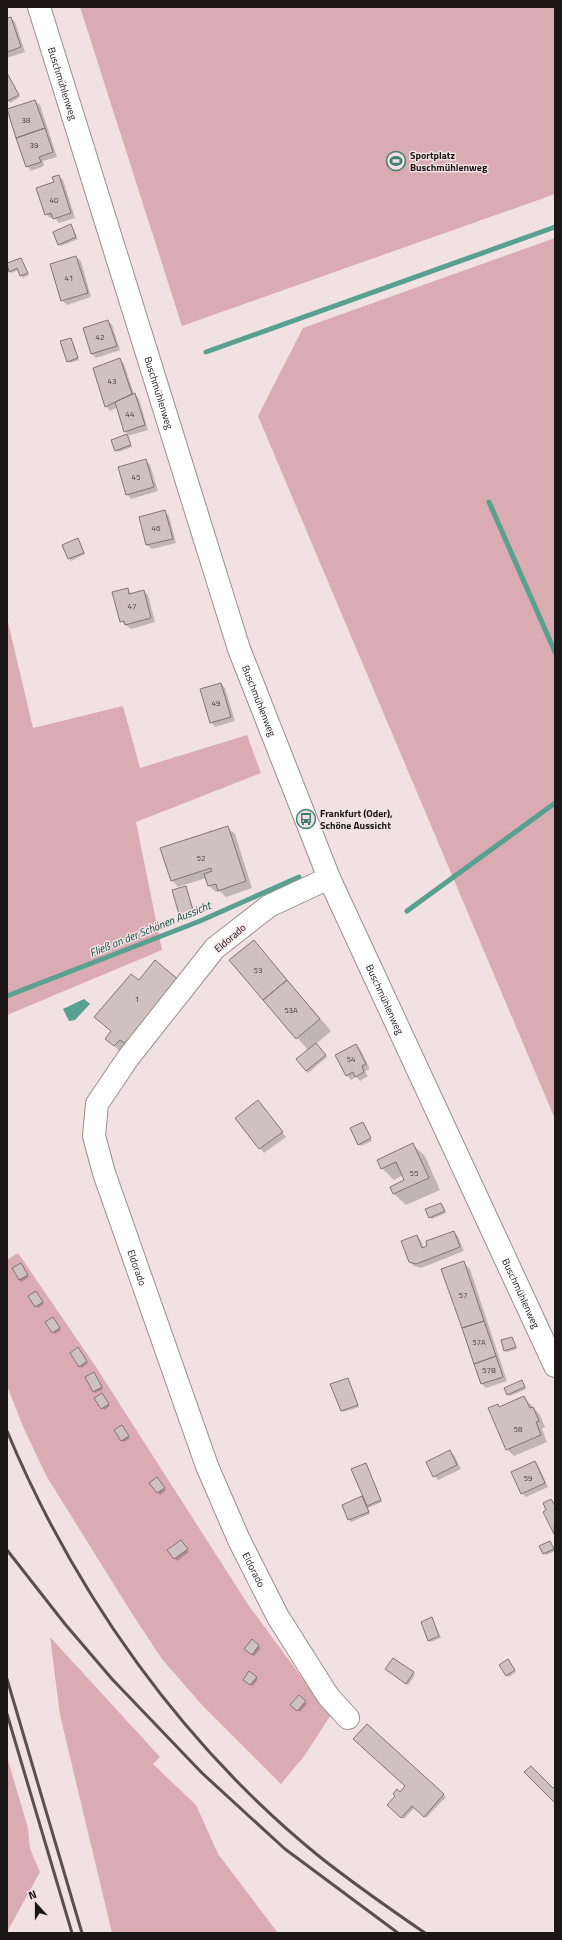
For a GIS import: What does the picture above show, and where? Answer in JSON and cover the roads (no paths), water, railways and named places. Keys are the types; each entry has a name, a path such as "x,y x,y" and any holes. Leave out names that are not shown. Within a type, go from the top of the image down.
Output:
{"street":[{"name":"Buschmühlenweg","path":"39,7 239,649 329,878 555,1366"},
{"name":"Eldorado","path":"329,878 269,906 215,948 128,1058 97,1104 94,1136 104,1173 207,1466 239,1540 278,1617 328,1696 348,1718"}],"waterway":[{"path":"206,352 555,227"},
{"path":"489,502 555,652"},
{"path":"407,911 555,803"},
{"name":"Fließ an der Schönen Aussicht","path":"7,996 200,921 299,877"}],"railway":[{"path":"7,1431 34,1492 65,1551 100,1608 137,1663 178,1716 222,1766 270,1813 320,1857 425,1933"},
{"path":"7,1550 65,1624 112,1679 202,1773 285,1849 398,1933"},
{"path":"7,1679 82,1933"},
{"path":"7,1714 72,1933"}],"place":[{"name":"Sportplatz Buschmühlenweg","path":"396,161"},
{"name":"Frankfurt (Oder), Schöne Aussicht","path":"306,819"}]}
